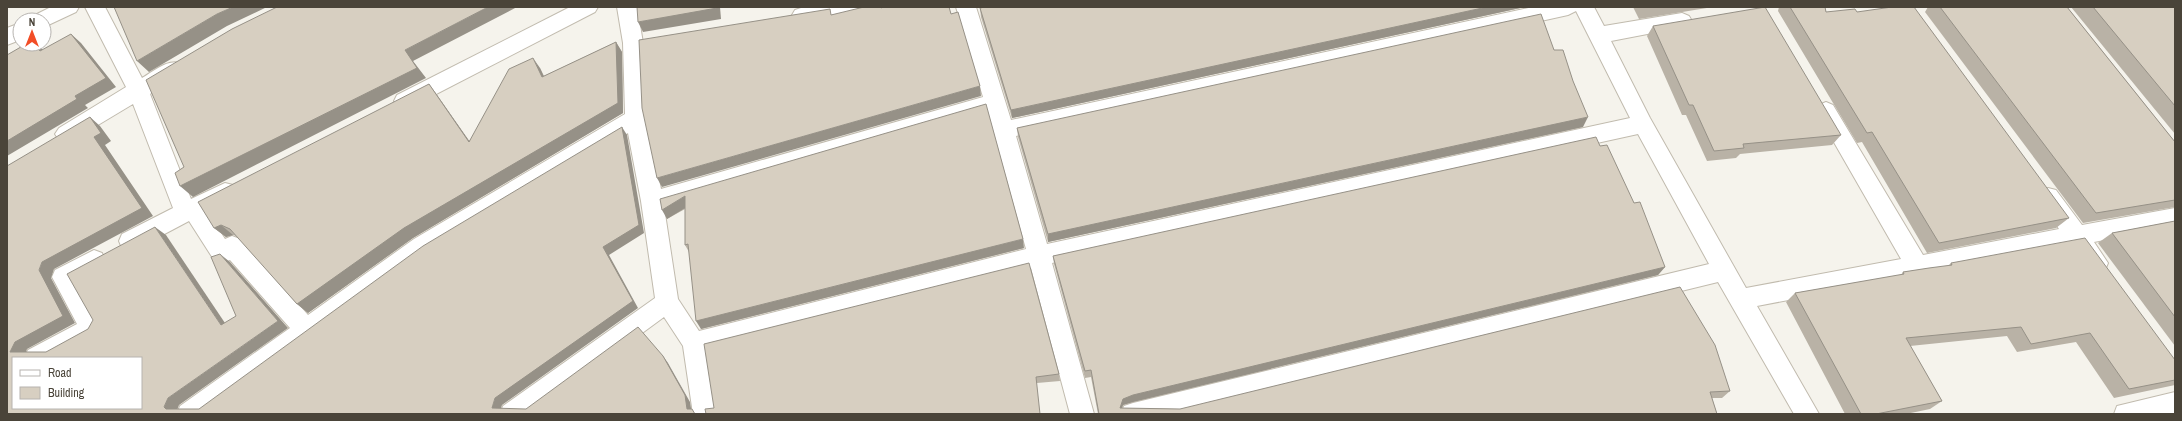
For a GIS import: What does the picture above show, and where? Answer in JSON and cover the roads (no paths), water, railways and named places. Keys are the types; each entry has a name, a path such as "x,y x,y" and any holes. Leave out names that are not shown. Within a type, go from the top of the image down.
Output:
{"street":[{"path":"52,15 69,7"},
{"path":"95,7 138,90 189,210 222,253 232,246 306,330"},
{"path":"384,111 588,7"},
{"path":"627,7 641,42 636,118 652,200 667,302 694,343 705,414"},
{"path":"787,17 848,7"},
{"path":"966,7 994,102 1004,130 1082,414"},
{"path":"1004,130 1568,7"},
{"path":"1584,7 1643,124 1740,299 1807,414"},
{"path":"1599,35 1701,18"},
{"path":"46,146 190,60"},
{"path":"1816,96 1918,265"},
{"path":"652,200 994,102"},
{"path":"190,414 422,246 636,118"},
{"path":"694,343 1038,256 1643,124"},
{"path":"2035,178 2110,280"},
{"path":"38,357 91,328 62,277 242,183"},
{"path":"1740,299 2175,217"},
{"path":"1133,414 1725,270"},
{"path":"512,414 667,302"},
{"path":"2126,414 2175,403"}]}
